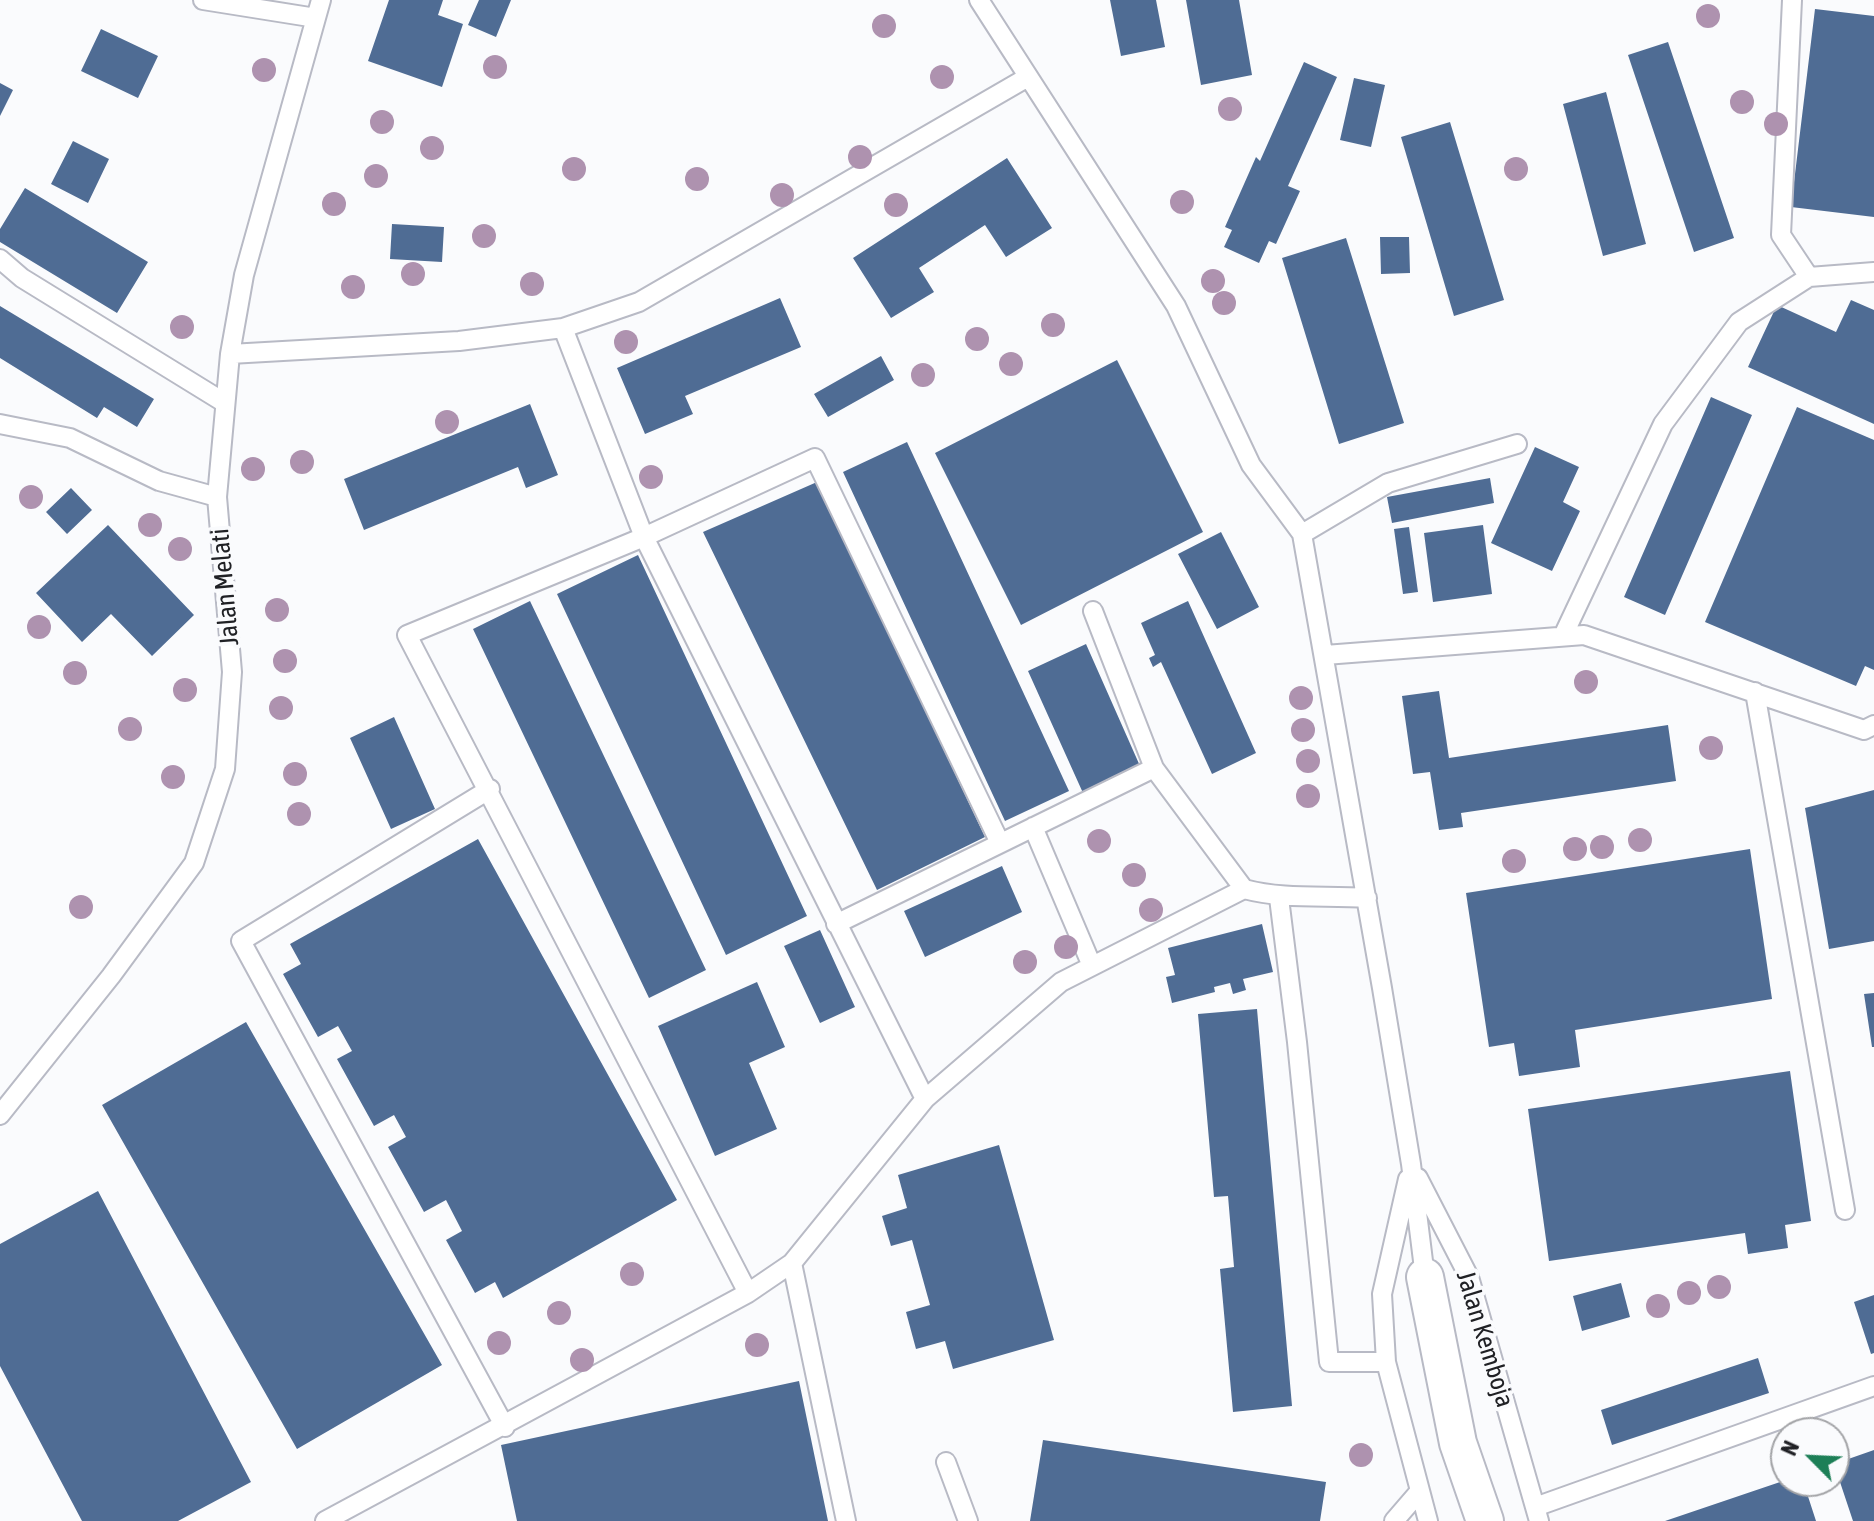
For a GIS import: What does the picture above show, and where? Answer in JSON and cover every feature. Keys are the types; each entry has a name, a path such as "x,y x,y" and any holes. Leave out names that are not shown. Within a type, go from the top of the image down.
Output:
{"street":[{"path":"1425,1277 1458,1443 1485,1521"}],"lane":[{"path":"203,0 318,9"},
{"path":"979,0 1176,306 1251,465 1302,534 1367,898 1411,1164 1425,1277"},
{"path":"1792,0 1781,235 1809,277"},
{"name":"Jalan Melati","path":"0,1115 111,976 194,863 225,769 232,672 217,497 230,354 244,275 318,9"},
{"path":"230,354 459,341 563,328 639,302 1028,77"},
{"path":"0,259 22,278 225,403"},
{"path":"1563,636 1663,424 1739,322 1809,277 1874,272"},
{"path":"563,328 644,537 925,1099"},
{"path":"0,424 70,438 159,481 217,497"},
{"path":"1302,534 1388,483 1517,444"},
{"path":"748,1293 490,789 407,635 644,537 815,458 1000,843"},
{"path":"1093,611 1154,768 1244,889 1279,898 1323,895 1367,898"},
{"path":"1325,655 1584,635 1864,730 1874,725"},
{"path":"1755,692 1845,1210"},
{"path":"836,924 1154,768"},
{"path":"490,789 241,941 505,1427"},
{"path":"1033,827 1092,966"},
{"path":"325,1521 505,1427 748,1293 792,1263 925,1099 1061,982 1244,889"},
{"path":"1279,898 1297,1042 1329,1362 1386,1362"},
{"path":"1411,1164 1382,1294 1386,1362 1428,1521"},
{"name":"Jalan Kemboja","path":"1411,1164 1469,1277 1537,1514"},
{"path":"792,1263 846,1521"},
{"path":"1537,1514 1874,1386"},
{"path":"946,1462 968,1521"},
{"path":"1394,1521 1419,1492"}],"building":[{"path":"389,0 443,0 438,15 463,24 442,87 368,61"},
{"path":"479,0 511,0 496,37 468,25"},
{"path":"1110,0 1156,0 1165,47 1121,56"},
{"path":"1186,0 1239,0 1252,75 1201,85"},
{"path":"1815,9 1874,16 1874,217 1791,207"},
{"path":"101,29 158,56 138,98 81,71"},
{"path":"1668,42 1734,238 1694,252 1628,55"},
{"path":"1304,62 1337,77 1288,186 1300,191 1276,244 1269,241 1259,263 1224,247 1232,230 1225,227 1256,157 1260,161"},
{"path":"1354,78 1385,85 1371,147 1340,140"},
{"path":"0,83 13,90 0,116"},
{"path":"1606,92 1646,244 1603,256 1563,104"},
{"path":"1450,122 1504,300 1454,316 1401,137"},
{"path":"73,141 109,159 88,203 51,184"},
{"path":"1007,158 1052,228 1006,257 985,225 919,268 934,292 891,318 853,258"},
{"path":"25,188 148,262 117,313 0,242 0,229"},
{"path":"392,224 444,227 442,262 390,259"},
{"path":"1380,237 1409,237 1410,273 1381,274"},
{"path":"1346,238 1404,423 1339,444 1282,258"},
{"path":"780,298 801,347 685,396 693,414 645,434 617,368"},
{"path":"1851,300 1874,310 1874,424 1748,367 1777,305 1836,332"},
{"path":"0,306 154,399 137,427 104,407 97,418 0,358"},
{"path":"881,356 894,380 828,417 814,394"},
{"path":"1117,360 1203,532 1021,625 935,453"},
{"path":"1711,397 1752,415 1665,615 1624,597"},
{"path":"530,404 558,475 526,488 518,467 364,530 344,479"},
{"path":"1797,407 1874,440 1874,670 1865,666 1856,686 1705,622"},
{"path":"907,442 1069,791 1005,821 843,472"},
{"path":"1535,447 1579,467 1563,502 1580,511 1552,571 1491,543"},
{"path":"1490,478 1494,503 1392,523 1387,497"},
{"path":"817,482 985,837 877,890 703,532"},
{"path":"71,488 92,510 67,534 46,512"},
{"path":"108,525 194,615 152,656 111,614 82,642 36,593"},
{"path":"1483,525 1492,594 1433,602 1424,533"},
{"path":"1409,527 1418,592 1403,594 1394,529"},
{"path":"1221,532 1259,607 1217,629 1178,554"},
{"path":"638,555 807,916 726,955 557,594"},
{"path":"530,601 706,970 649,998 473,629"},
{"path":"1188,601 1256,753 1212,774 1161,662 1153,667 1149,658 1155,655 1141,623"},
{"path":"1086,644 1140,766 1083,793 1028,671"},
{"path":"1439,691 1449,758 1668,725 1676,781 1461,813 1463,827 1439,830 1430,772 1413,774 1402,696"},
{"path":"394,717 435,809 391,829 350,738"},
{"path":"1874,790 1874,941 1829,949 1805,808"},
{"path":"478,839 677,1200 503,1298 495,1282 475,1293 446,1240 462,1231 446,1200 424,1212 388,1147 406,1137 394,1115 374,1126 337,1059 352,1051 338,1026 318,1037 283,974 301,964 290,944"},
{"path":"1750,849 1772,999 1575,1030 1580,1067 1519,1076 1514,1043 1489,1047 1466,893"},
{"path":"1002,866 1022,912 925,957 904,911"},
{"path":"1262,924 1273,972 1243,979 1246,990 1233,994 1230,983 1214,987 1215,992 1172,1003 1166,977 1175,975 1168,948"},
{"path":"820,930 855,1007 820,1023 784,946"},
{"path":"757,982 785,1047 749,1063 777,1129 715,1156 658,1026"},
{"path":"1874,993 1874,1047 1872,1047 1864,994"},
{"path":"1257,1009 1292,1406 1233,1412 1220,1269 1234,1267 1228,1196 1214,1197 1198,1014"},
{"path":"246,1022 442,1365 297,1449 102,1105"},
{"path":"1790,1071 1811,1221 1785,1225 1788,1248 1748,1254 1745,1233 1549,1261 1528,1109"},
{"path":"999,1145 1054,1340 953,1369 945,1341 916,1349 906,1312 930,1305 912,1240 891,1246 882,1216 907,1208 898,1175"},
{"path":"98,1191 251,1482 178,1521 82,1521 0,1366 0,1244"},
{"path":"1621,1283 1630,1317 1582,1331 1573,1296"},
{"path":"1874,1295 1874,1353 1871,1354 1854,1302"},
{"path":"1758,1358 1769,1393 1612,1445 1601,1410"},
{"path":"799,1381 828,1521 517,1521 501,1445"},
{"path":"1043,1440 1326,1482 1320,1521 1030,1521"},
{"path":"1874,1450 1874,1521 1853,1521 1845,1497 1850,1497 1850,1458"},
{"path":"1770,1485 1770,1497 1808,1497 1816,1521 1665,1521"}]}
